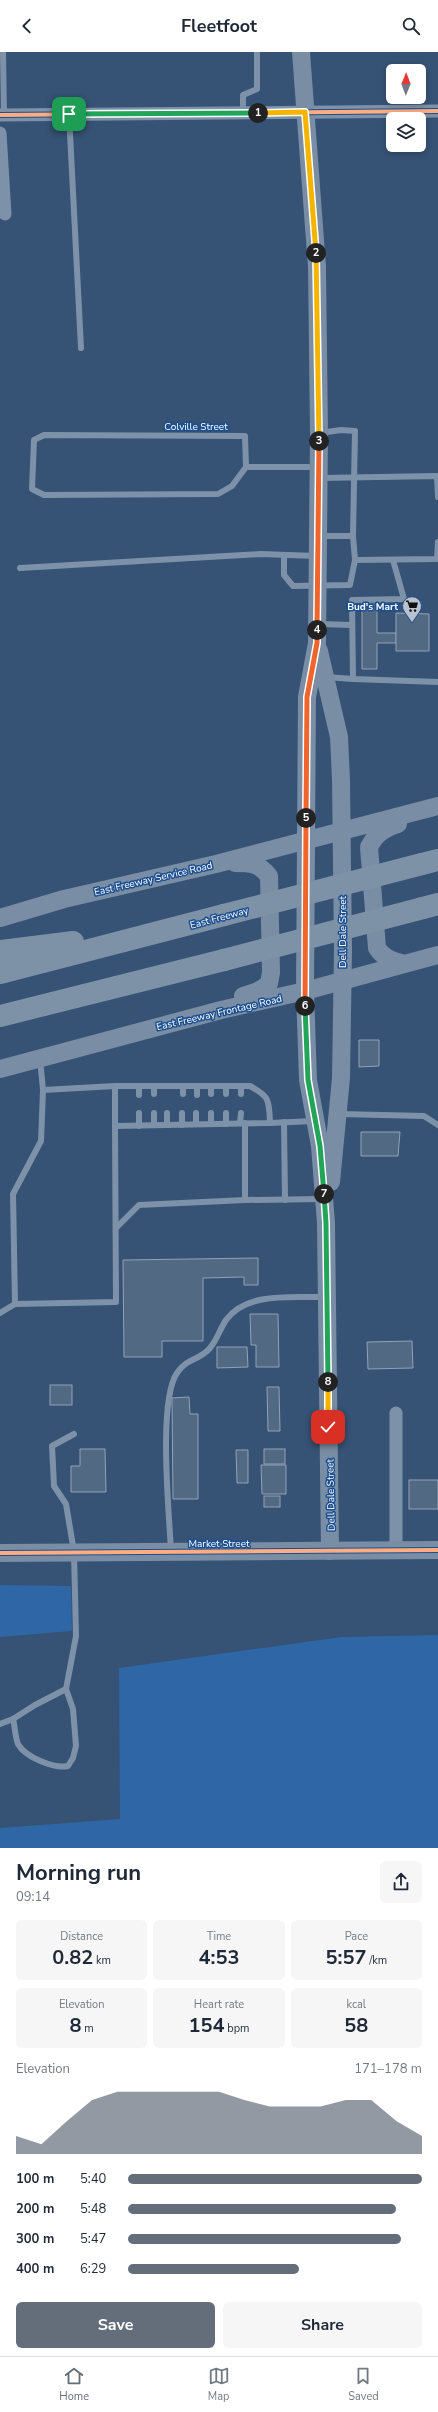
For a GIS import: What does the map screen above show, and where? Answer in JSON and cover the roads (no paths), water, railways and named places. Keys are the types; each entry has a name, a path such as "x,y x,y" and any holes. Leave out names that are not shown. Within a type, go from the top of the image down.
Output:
{"highway":[{"name":"East Freeway","path":"0,973 430,862"},
{"path":"0,1016 224,960 430,906"},
{"path":"0,951 166,931"}],"main road":[{"name":"Dell Dale Street","path":"301,52 317,267 319,434 317,643 307,697 305,991 308,1080 315,1121 326,1223 330,1551"},
{"name":"Dell Dale Street","path":"317,643 339,737 343,950 341,981 341,1078 326,1223"},
{"path":"306,841 438,806"},
{"path":"401,963 389,959 381,954 377,948 369,847 375,835 388,827 438,815"},
{"name":"East Freeway Service Road","path":"0,918 64,898 216,864 306,841"},
{"path":"167,1024 184,1014 258,991 269,984 271,972 269,876 263,869 251,862 216,864"},
{"name":"East Freeway Frontage Road","path":"0,1069 167,1024 305,991 401,963 438,955"},
{"name":"Market Street","path":"0,1553 438,1550"}],"street":[{"path":"1,117 69,114 438,112"},
{"path":"0,132 5,214"},
{"path":"396,1413 396,1550"}],"lane":[{"path":"1,117 3,52"},
{"path":"243,113 242,95 257,89 257,52"},
{"path":"69,114 81,348"},
{"path":"284,555 284,575 293,586 318,587 350,585 355,560 353,536 355,431 341,430 319,434"},
{"name":"Colville Street","path":"44,435 246,436 246,467 232,486 218,494 44,495 32,489 34,440 44,435"},
{"path":"246,467 319,472 354,478 437,476 438,497"},
{"path":"318,536 353,536"},
{"path":"355,560 437,559 438,542"},
{"path":"20,568 261,554 318,556"},
{"path":"353,679 352,600 404,599 393,560"},
{"path":"317,624 352,625"},
{"path":"325,677 438,682"},
{"path":"15,1304 13,1194 41,1141 43,1090 40,1058"},
{"path":"43,1090 115,1086 250,1086 265,1094 269,1106 270,1123"},
{"path":"0,1313 15,1304 116,1302 115,1086"},
{"path":"139,1095 140,1086"},
{"path":"154,1086 154,1094"},
{"path":"168,1086 168,1093"},
{"path":"183,1086 183,1094"},
{"path":"197,1086 197,1095"},
{"path":"211,1086 211,1094"},
{"path":"226,1086 226,1094"},
{"path":"241,1086 241,1094"},
{"path":"211,1112 211,1124"},
{"path":"139,1113 139,1126"},
{"path":"154,1113 154,1125"},
{"path":"167,1125 168,1113"},
{"path":"182,1113 182,1125"},
{"path":"196,1113 196,1124"},
{"path":"226,1113 226,1124"},
{"path":"241,1113 243,1123 246,1200"},
{"path":"337,1114 424,1116 438,1125"},
{"path":"115,1126 315,1121"},
{"path":"284,1122 284,1200"},
{"path":"116,1228 139,1205 246,1200 324,1199"},
{"path":"171,1552 166,1426 168,1391 176,1374 186,1361 200,1357 209,1349 226,1319 240,1305 278,1298 328,1297"},
{"path":"13,1719 18,1744 26,1752 50,1764 61,1767 68,1766 73,1758 76,1746 73,1709 66,1689 76,1636 74,1552 66,1504 54,1486 52,1446 74,1434"},
{"path":"0,1724 13,1719 34,1705 66,1689"}],"place":[{"name":"Bud's Mart","path":"412,623"}]}
